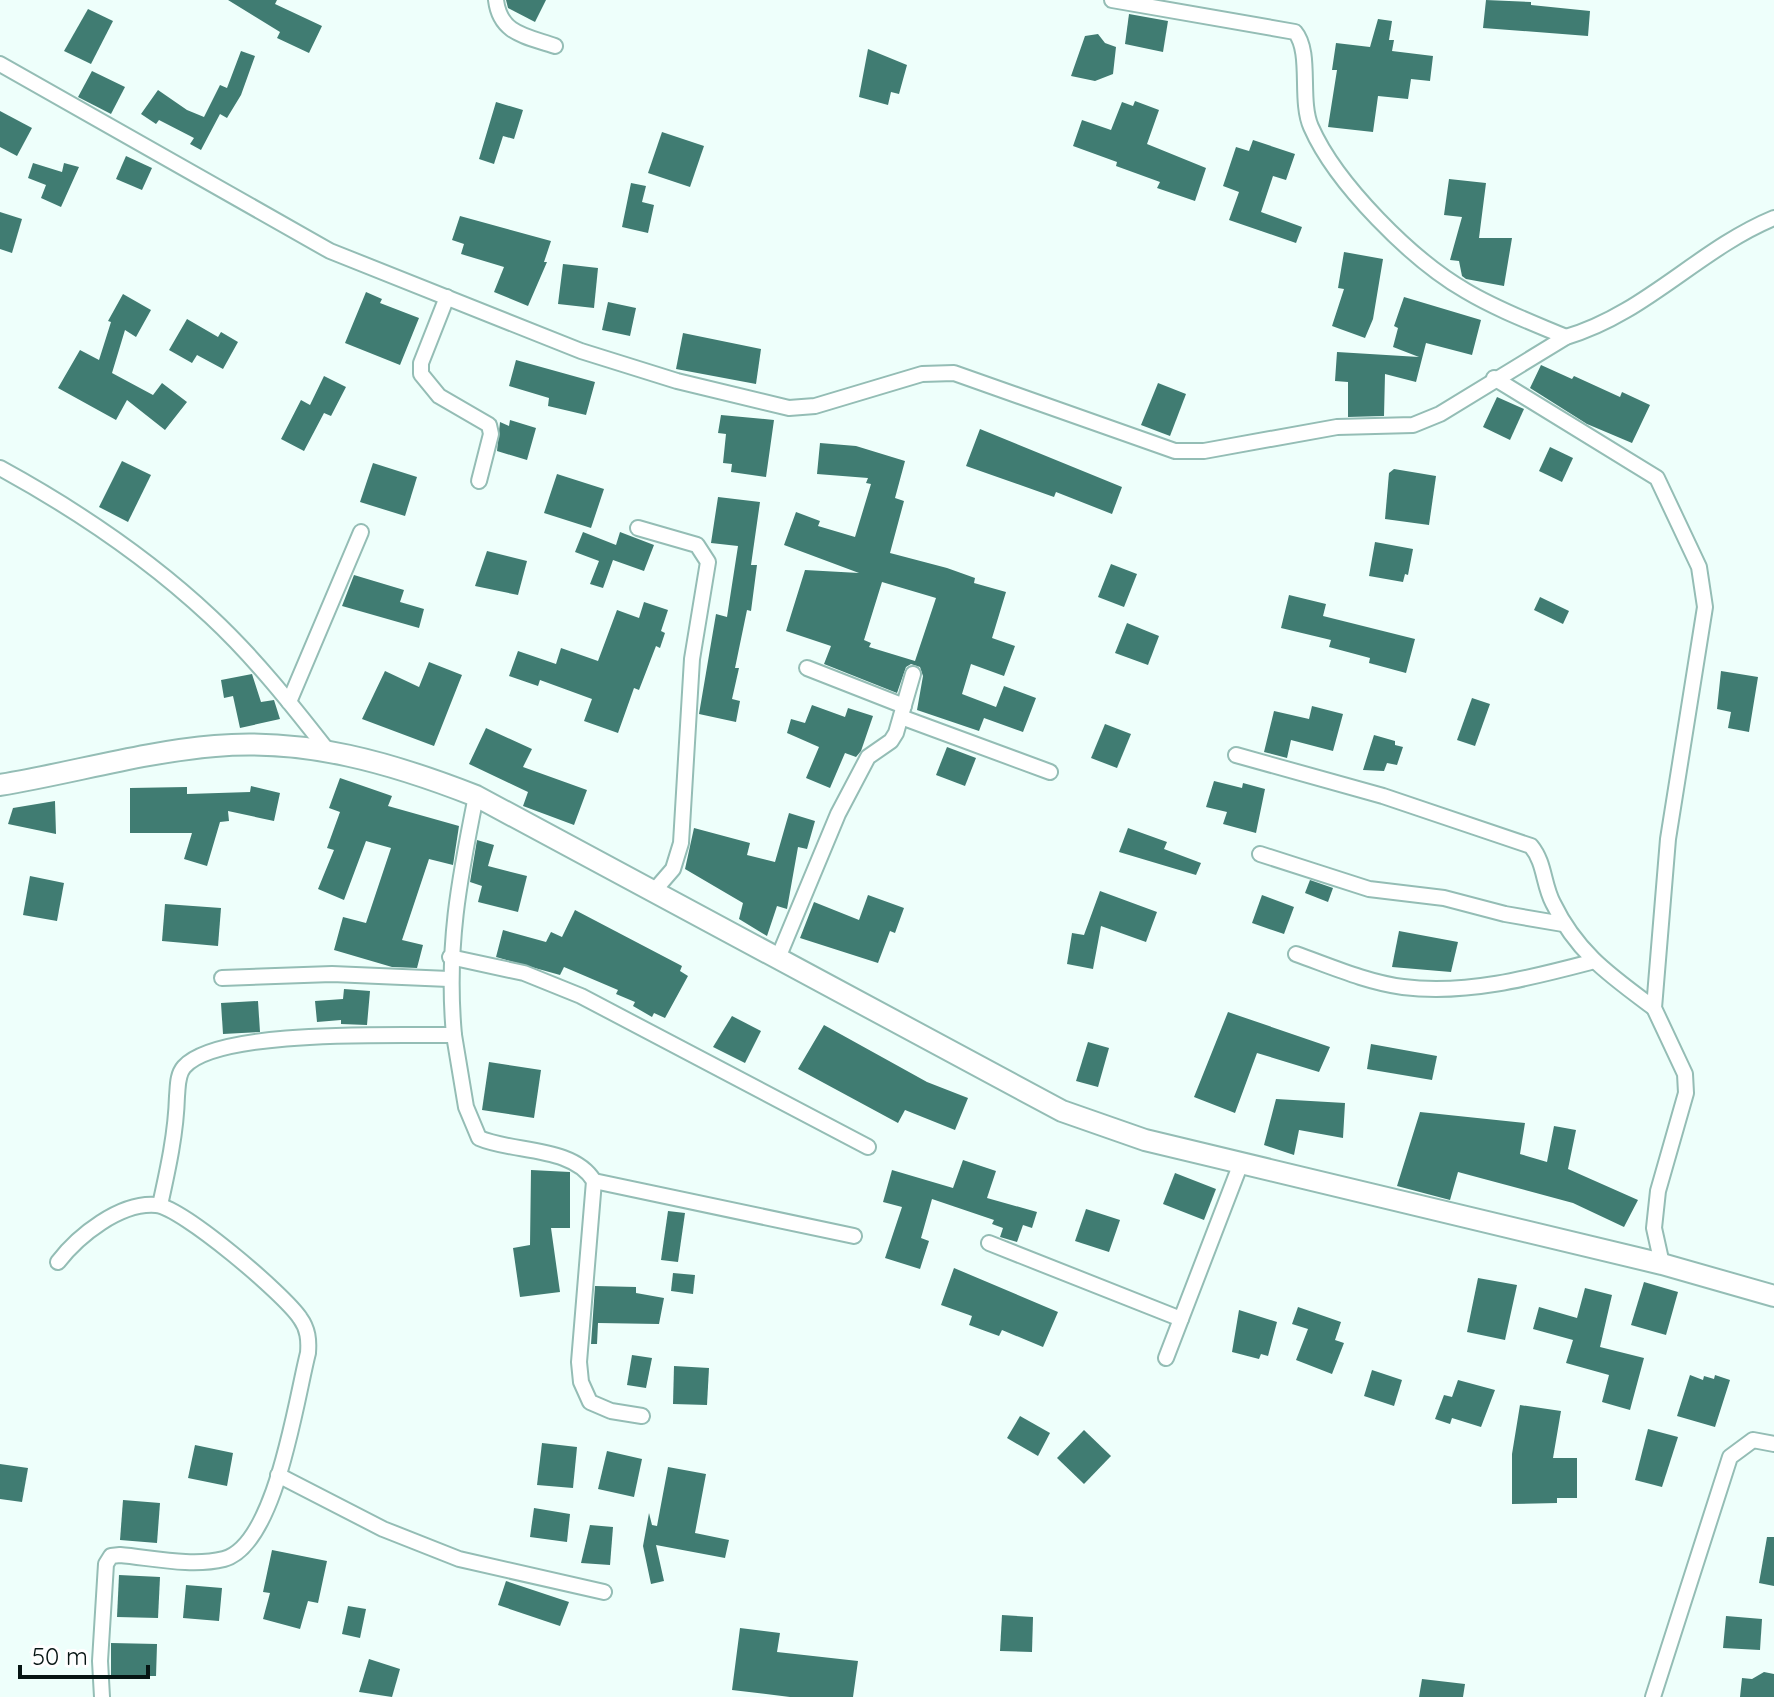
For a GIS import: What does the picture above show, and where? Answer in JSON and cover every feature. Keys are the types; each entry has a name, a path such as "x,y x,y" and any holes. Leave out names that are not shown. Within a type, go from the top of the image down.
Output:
{"main road":[{"path":"0,785 174,751 218,746 328,751 395,766 476,796 1062,1111 1145,1140 1662,1264 1774,1296"}],"street":[{"path":"496,0 501,22 509,30 555,46"},
{"path":"1112,0 1295,32 1302,45 1305,106 1310,125 1322,148 1361,198 1407,245 1463,290 1566,337"},
{"path":"0,64 330,251 581,351 789,408 815,406 922,374 954,373 1175,451 1204,451 1337,427 1413,425 1440,414 1494,378 1566,337 1588,331 1641,303 1738,237 1774,218"},
{"path":"447,297 421,363 421,374 439,396 482,418 489,425 491,434 479,481"},
{"path":"1494,378 1657,478 1702,576 1705,607 1668,839 1654,1008"},
{"path":"0,468 62,502 148,565 212,618 289,702 328,751"},
{"path":"638,528 697,545 708,562 692,659 681,843 673,869 654,891"},
{"path":"289,702 361,532"},
{"path":"807,668 903,712 1050,772"},
{"path":"778,958 838,814 868,757 891,741 913,674"},
{"path":"1236,755 1383,796 1531,846 1538,855 1549,895 1563,924 1591,962 1654,1008 1685,1074 1686,1093 1658,1191 1654,1228 1662,1264"},
{"path":"476,796 449,979 454,1035 470,1123 479,1138 496,1145 563,1158 581,1165 594,1181 854,1236"},
{"path":"1260,854 1369,889 1444,898 1505,914 1563,924"},
{"path":"1296,954 1401,987 1449,990 1533,977 1591,962"},
{"path":"450,957 524,973 581,996 868,1147"},
{"path":"222,978 332,974 449,979"},
{"path":"160,1205 177,1121 178,1080 184,1067 196,1060 238,1046 293,1038 346,1034 454,1035"},
{"path":"1166,1358 1241,1163"},
{"path":"594,1181 579,1362 581,1382 590,1402 611,1411 642,1416"},
{"path":"58,1262 73,1242 107,1221 143,1205 160,1205 209,1235 303,1321 309,1337 308,1353 278,1475 259,1526 244,1549 226,1558 195,1562 111,1556 106,1564 100,1661 102,1697"},
{"path":"989,1243 1181,1319"},
{"path":"1653,1697 1730,1457 1753,1440 1774,1444"},
{"path":"278,1475 383,1529 459,1559 604,1592"}],"building":[{"path":"228,0 277,0 275,4 322,26 309,53 277,38 280,32"},
{"path":"506,0 546,0 535,22 508,8"},
{"path":"1486,0 1531,2 1531,5 1590,11 1588,36 1483,28"},
{"path":"88,9 113,21 91,64 64,51"},
{"path":"1129,14 1168,21 1163,52 1125,44"},
{"path":"1378,19 1392,21 1389,40 1394,40 1392,51 1433,56 1430,81 1411,79 1408,99 1378,96 1373,132 1328,127 1337,70 1332,70 1336,43 1370,47"},
{"path":"1098,34 1105,43 1116,47 1113,74 1095,81 1071,76 1085,36"},
{"path":"868,49 907,65 899,94 891,92 888,105 859,97"},
{"path":"241,51 255,56 241,95 227,118 220,114 201,150 190,144 194,138 159,120 156,124 141,114 158,90 187,110 204,117 220,85 227,88"},
{"path":"92,71 125,87 111,114 78,97"},
{"path":"1135,101 1159,110 1147,144 1206,168 1195,201 1157,188 1160,182 1073,146 1082,120 1111,130 1122,102 1133,106"},
{"path":"496,102 523,110 514,139 503,136 494,164 479,159"},
{"path":"0,111 32,128 17,156 0,147"},
{"path":"662,132 704,146 690,187 648,173"},
{"path":"1253,140 1295,154 1286,180 1273,176 1261,212 1302,227 1296,243 1229,220 1239,192 1223,186 1236,147 1249,151"},
{"path":"126,156 152,168 142,190 116,179"},
{"path":"33,163 62,172 64,163 79,167 61,207 41,198 46,185 28,178"},
{"path":"1449,179 1486,183 1479,238 1512,238 1504,286 1466,279 1462,276 1459,261 1450,260 1462,217 1444,215"},
{"path":"631,183 646,186 642,202 654,205 648,233 622,227"},
{"path":"0,212 22,219 12,253 0,249"},
{"path":"460,216 551,241 544,262 547,262 528,306 494,292 504,267 461,254 464,244 452,240"},
{"path":"1344,252 1383,259 1373,319 1365,338 1332,326 1344,289 1338,288"},
{"path":"563,264 598,268 594,308 558,304"},
{"path":"366,292 382,299 380,303 419,318 400,365 345,343"},
{"path":"123,294 151,310 136,337 125,330 112,373 153,395 162,383 187,402 165,430 127,400 116,420 58,388 80,350 99,360 111,322 108,321"},
{"path":"1404,297 1481,320 1472,355 1426,343 1416,382 1385,374 1384,416 1348,417 1348,382 1335,381 1337,352 1419,357 1393,347 1398,328 1394,326"},
{"path":"608,302 636,308 630,336 602,330"},
{"path":"187,319 218,337 221,332 238,342 223,369 197,355 192,363 169,350"},
{"path":"683,333 761,349 756,384 676,369"},
{"path":"516,360 595,382 586,415 548,406 549,398 509,386"},
{"path":"1541,365 1620,397 1622,392 1650,405 1632,443 1587,424 1530,388"},
{"path":"324,376 346,387 331,416 324,413 304,451 281,439 301,400 310,405"},
{"path":"1158,383 1186,394 1170,436 1141,425"},
{"path":"1497,397 1524,409 1510,440 1483,427"},
{"path":"721,415 774,420 766,477 731,472 732,464 723,463 726,434 718,433"},
{"path":"510,420 536,428 527,460 497,451 500,422 509,426"},
{"path":"980,429 1122,487 1112,514 1056,492 1054,497 966,466"},
{"path":"820,443 856,446 905,461 895,498 904,501 890,553 947,568 975,578 974,583 1006,592 992,638 1015,646 1004,676 971,664 962,694 996,707 1004,686 1036,698 1023,732 984,718 979,731 917,710 923,676 920,667 911,664 906,667 897,693 824,664 831,646 786,631 805,570 859,573 784,545 796,512 820,521 818,526 855,537 871,484 866,483 868,478 817,474","holes":["882,582 936,598 915,661 869,647 871,643 864,640"]},
{"path":"1550,447 1573,458 1562,482 1539,471"},
{"path":"122,461 151,475 128,522 99,507"},
{"path":"373,463 417,477 405,516 360,502"},
{"path":"1394,469 1436,476 1429,525 1385,519 1389,473"},
{"path":"557,474 604,489 591,528 544,513"},
{"path":"718,497 760,502 751,565 757,565 751,611 747,610 735,668 739,668 732,699 740,701 736,722 699,714 716,614 727,617 738,546 711,543"},
{"path":"583,532 616,545 620,532 654,545 644,571 613,560 603,588 590,584 599,561 575,552"},
{"path":"1375,542 1413,549 1408,575 1405,574 1403,582 1369,576"},
{"path":"487,551 527,561 518,595 475,586"},
{"path":"1111,564 1137,574 1124,607 1098,597"},
{"path":"354,575 404,590 400,602 424,609 419,628 342,606"},
{"path":"1289,595 1326,604 1323,616 1415,639 1406,673 1369,663 1370,658 1329,647 1331,640 1281,628"},
{"path":"1540,597 1569,611 1563,624 1534,610"},
{"path":"644,602 668,610 661,631 665,633 660,648 656,646 639,690 634,688 618,733 584,721 592,699 540,680 538,686 509,676 518,651 556,664 561,648 598,661 617,610 639,618"},
{"path":"1127,623 1159,636 1148,665 1115,653"},
{"path":"429,662 462,675 434,746 362,719 385,671 419,687"},
{"path":"1721,671 1758,677 1749,732 1728,728 1731,712 1717,709"},
{"path":"252,674 261,702 274,700 280,719 240,728 233,696 224,698 221,680"},
{"path":"1472,698 1490,704 1475,746 1457,740"},
{"path":"812,705 845,717 848,708 873,716 861,751 856,757 845,753 830,788 806,778 819,747 787,733 791,719 805,723"},
{"path":"1312,706 1343,714 1333,751 1291,740 1287,758 1264,752 1274,711 1309,719"},
{"path":"1105,724 1131,734 1117,768 1091,758"},
{"path":"486,728 532,749 523,767 587,790 574,825 523,806 528,792 469,764"},
{"path":"1374,735 1395,741 1395,745 1403,747 1397,765 1387,763 1384,771 1363,770"},
{"path":"947,747 976,758 965,786 936,775"},
{"path":"340,778 392,796 388,806 459,826 453,865 429,859 402,940 423,945 417,968 392,967 334,950 343,917 366,923 391,848 366,841 344,900 318,889 334,850 327,848 340,812 329,808"},
{"path":"1214,781 1242,788 1243,783 1265,789 1256,833 1223,824 1227,812 1206,807"},
{"path":"251,786 280,793 274,821 228,811 229,821 220,822 207,866 184,859 192,833 130,833 130,788 187,787 187,794 250,792"},
{"path":"55,801 56,834 8,824 13,808"},
{"path":"789,813 815,821 807,849 798,847 787,909 777,906 767,936 739,919 743,903 685,869 694,828 750,843 747,855 775,862"},
{"path":"1128,828 1167,842 1164,849 1201,863 1196,875 1119,852"},
{"path":"477,840 494,845 488,866 527,876 518,912 478,902 482,886 470,882"},
{"path":"30,876 64,883 57,921 23,915"},
{"path":"1310,880 1333,888 1328,902 1305,893"},
{"path":"1100,891 1157,912 1146,942 1101,926 1093,969 1067,964 1072,933 1084,935"},
{"path":"868,895 904,908 895,933 890,931 878,963 800,938 814,902 859,920"},
{"path":"1262,895 1294,907 1284,934 1252,923"},
{"path":"165,904 221,908 218,946 162,941"},
{"path":"575,910 682,966 680,971 688,976 665,1018 654,1013 652,1017 633,1006 635,1002 616,994 618,990 564,967 560,975 496,957 503,930 546,942 551,932 562,937"},
{"path":"1399,931 1458,942 1451,972 1392,967"},
{"path":"344,989 370,991 367,1025 341,1024 341,1020 317,1022 315,1001 343,999"},
{"path":"258,1001 260,1032 223,1034 221,1003"},
{"path":"1228,1012 1330,1047 1319,1072 1257,1053 1235,1113 1194,1097"},
{"path":"732,1016 761,1031 745,1063 713,1047"},
{"path":"824,1025 927,1082 968,1098 955,1130 905,1110 898,1123 798,1069"},
{"path":"1088,1042 1109,1048 1098,1087 1076,1081"},
{"path":"1371,1044 1437,1056 1432,1080 1367,1069"},
{"path":"489,1062 541,1070 534,1118 482,1110"},
{"path":"1276,1099 1345,1103 1343,1138 1299,1130 1294,1155 1264,1145"},
{"path":"1420,1112 1525,1123 1520,1154 1547,1162 1554,1126 1576,1130 1568,1169 1638,1200 1624,1227 1573,1203 1458,1172 1450,1200 1397,1186"},
{"path":"963,1160 996,1171 987,1198 1037,1212 1032,1228 1023,1225 1017,1242 1000,1237 1003,1228 992,1224 994,1220 932,1199 921,1238 929,1241 920,1269 885,1258 902,1207 883,1202 892,1170 953,1188"},
{"path":"531,1170 570,1172 570,1228 551,1228 560,1292 520,1297 513,1248 530,1245"},
{"path":"1175,1173 1216,1189 1204,1220 1163,1204"},
{"path":"1086,1209 1120,1220 1109,1252 1075,1241"},
{"path":"668,1211 685,1213 678,1262 661,1260"},
{"path":"954,1268 1058,1312 1043,1347 1002,1330 999,1336 969,1325 972,1316 941,1305"},
{"path":"673,1273 695,1275 693,1294 671,1291"},
{"path":"1478,1278 1517,1285 1505,1340 1467,1332"},
{"path":"1644,1282 1678,1292 1666,1335 1631,1325"},
{"path":"595,1286 636,1287 636,1293 664,1298 659,1324 598,1323 597,1344 591,1344"},
{"path":"1585,1288 1612,1295 1600,1347 1644,1358 1630,1410 1602,1402 1609,1375 1566,1363 1573,1340 1533,1329 1539,1307 1577,1318"},
{"path":"1298,1307 1341,1322 1335,1340 1344,1343 1332,1374 1296,1360 1308,1329 1292,1324"},
{"path":"1239,1310 1277,1322 1268,1356 1261,1354 1259,1359 1232,1352"},
{"path":"632,1355 652,1358 646,1388 627,1385"},
{"path":"674,1366 709,1368 707,1405 673,1404"},
{"path":"1372,1370 1402,1380 1394,1406 1364,1396"},
{"path":"1690,1375 1703,1380 1704,1376 1714,1379 1715,1375 1730,1380 1715,1427 1677,1416"},
{"path":"1458,1380 1495,1390 1481,1427 1452,1418 1450,1424 1435,1419 1444,1395 1452,1397"},
{"path":"1520,1405 1561,1411 1553,1458 1577,1458 1577,1498 1557,1498 1557,1503 1512,1504 1512,1454"},
{"path":"1020,1416 1050,1433 1038,1456 1007,1438"},
{"path":"1648,1429 1678,1437 1662,1487 1635,1480"},
{"path":"1084,1430 1111,1456 1084,1484 1057,1458"},
{"path":"542,1443 577,1447 573,1488 537,1485"},
{"path":"195,1445 233,1453 227,1486 188,1478"},
{"path":"607,1451 642,1459 634,1497 598,1489"},
{"path":"0,1464 28,1468 22,1502 0,1499"},
{"path":"668,1467 706,1474 695,1533 729,1540 725,1558 656,1545 664,1581 651,1584 643,1546 649,1513 652,1525 657,1526"},
{"path":"123,1500 160,1503 157,1543 120,1540"},
{"path":"534,1508 570,1514 567,1542 530,1537"},
{"path":"590,1525 613,1527 610,1565 581,1563"},
{"path":"1767,1537 1774,1537 1774,1586 1759,1583"},
{"path":"272,1550 327,1561 318,1603 308,1601 300,1629 263,1619 270,1593 263,1592"},
{"path":"119,1575 160,1577 158,1618 117,1617"},
{"path":"506,1581 569,1602 560,1626 498,1605"},
{"path":"186,1585 222,1588 219,1621 183,1618"},
{"path":"348,1606 366,1609 360,1638 342,1634"},
{"path":"1002,1615 1033,1617 1032,1652 1000,1651"},
{"path":"1726,1616 1762,1619 1760,1650 1723,1648"},
{"path":"740,1628 780,1633 777,1652 858,1661 853,1697 790,1697 732,1690"},
{"path":"111,1643 157,1644 156,1676 111,1676"},
{"path":"369,1659 400,1669 392,1697 359,1692"},
{"path":"1764,1672 1774,1674 1774,1697 1740,1697 1742,1678 1752,1679"},
{"path":"1422,1679 1465,1684 1463,1697 1419,1697"}]}
